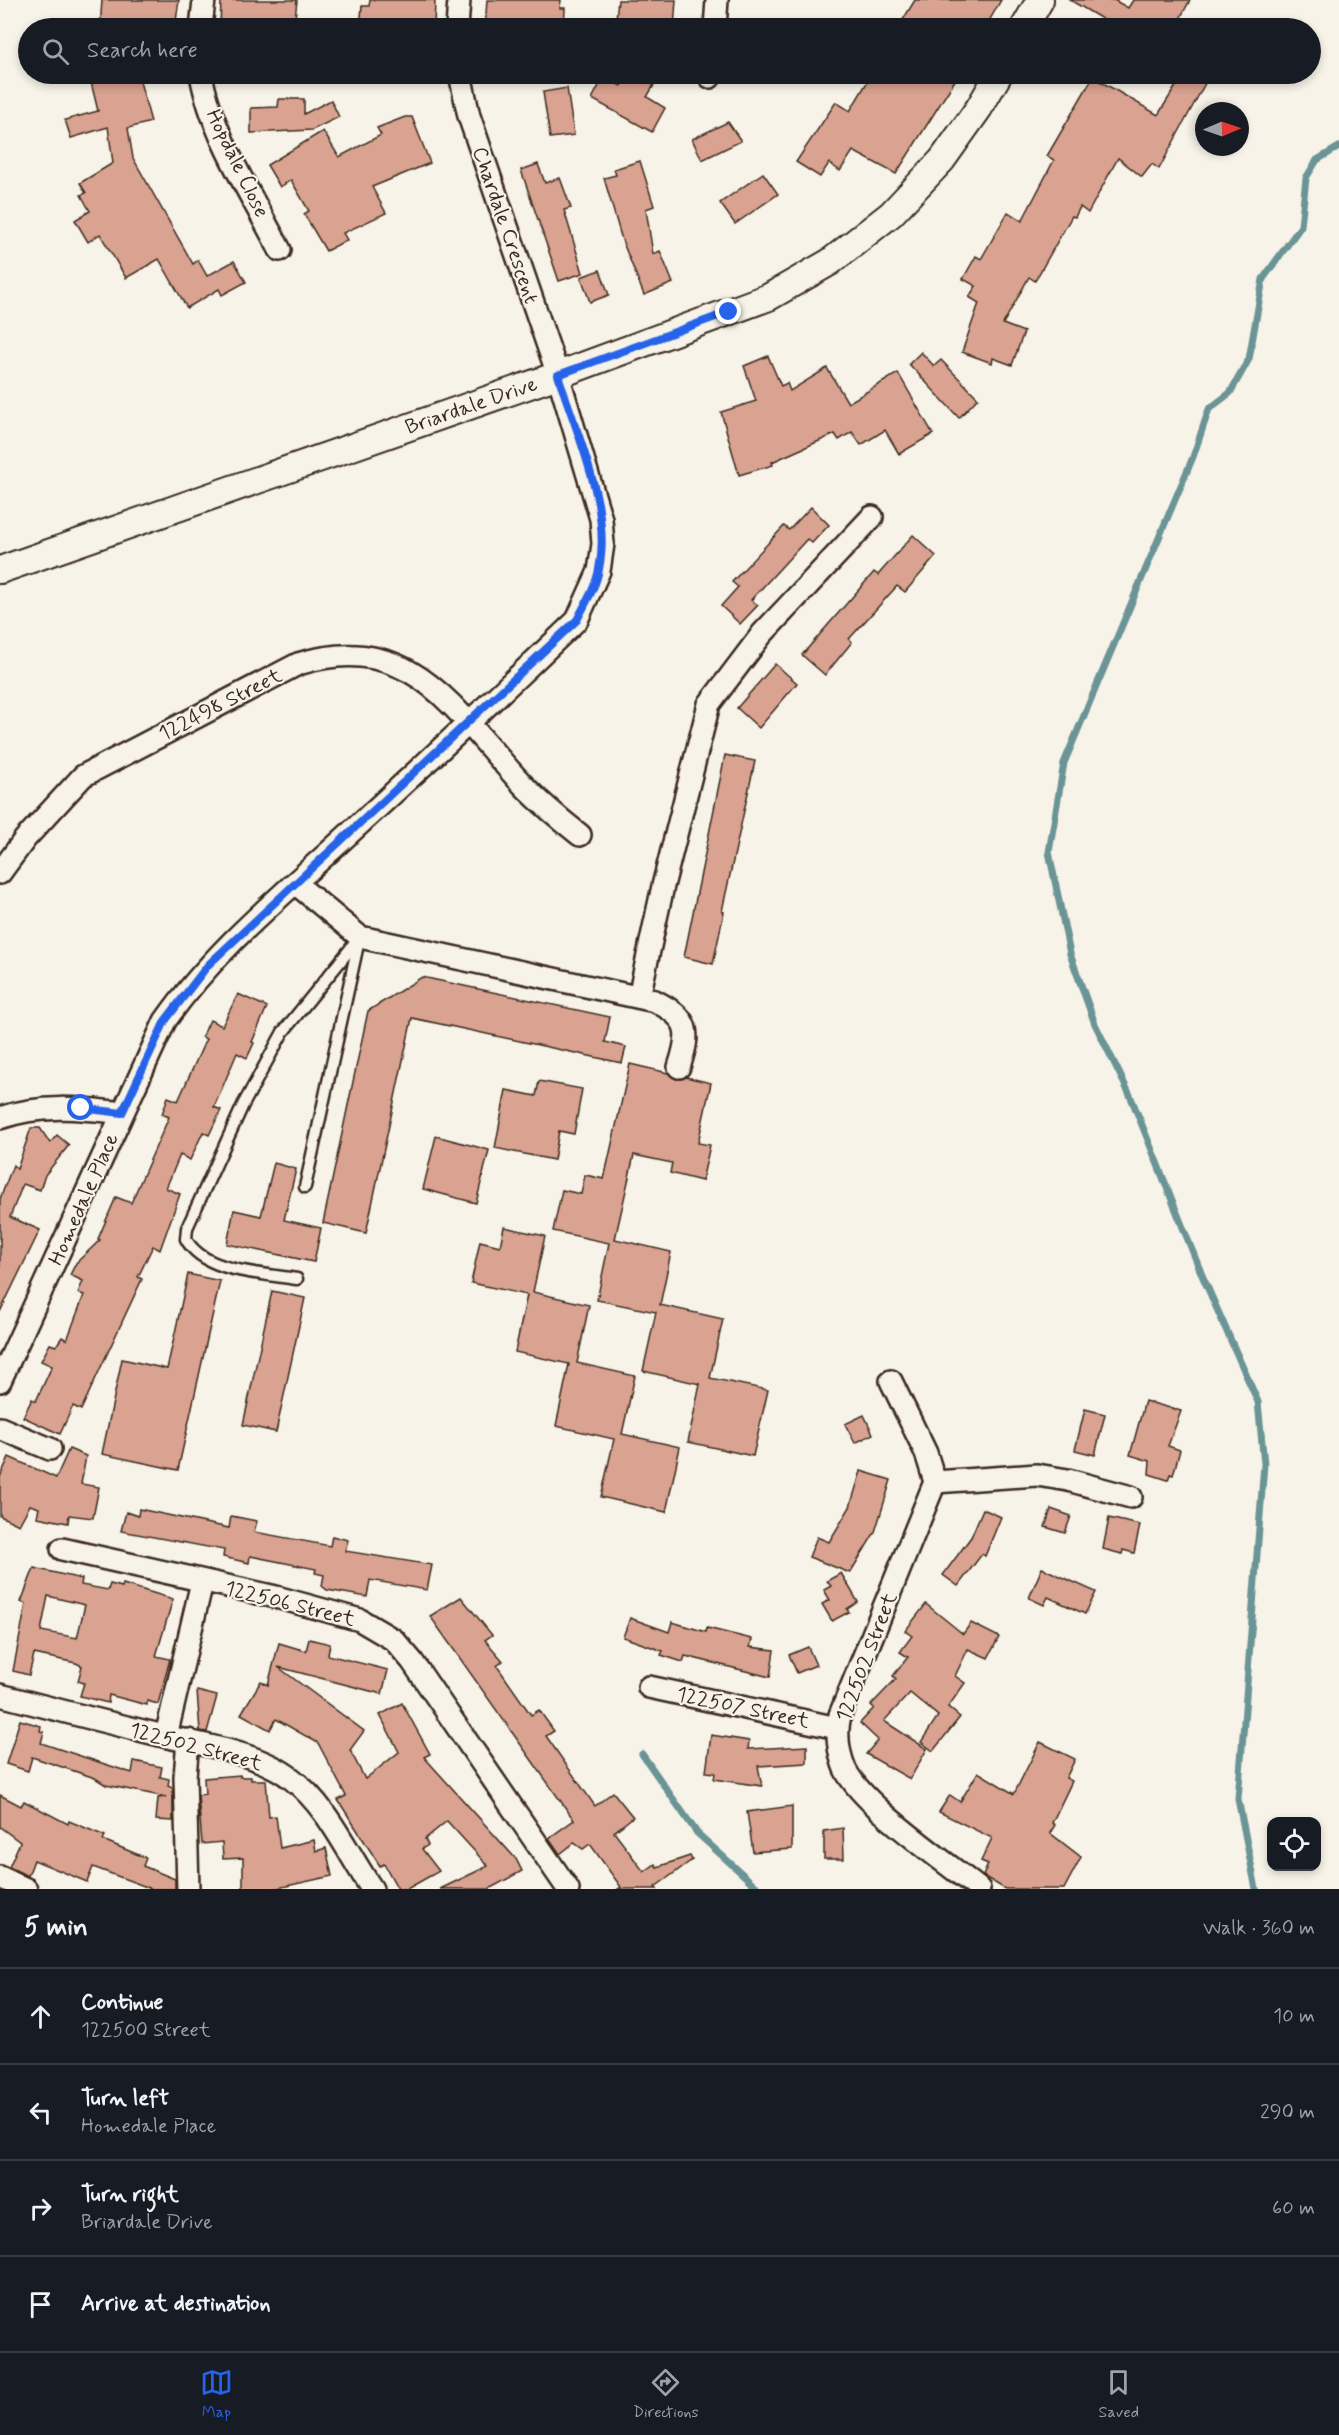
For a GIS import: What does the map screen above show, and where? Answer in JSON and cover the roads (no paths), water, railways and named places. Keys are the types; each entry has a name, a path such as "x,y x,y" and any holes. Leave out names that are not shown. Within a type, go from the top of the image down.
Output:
{"street":[{"path":"202,18 204,0"},
{"path":"458,18 459,0"},
{"path":"716,18 717,0"},
{"path":"1030,18 1040,0"},
{"name":"Hopdale Close","path":"203,84 222,136 280,250"},
{"name":"Chardale Crescent","path":"462,84 469,116 558,375"},
{"name":"Briardale Drive","path":"0,570 558,375 769,297 830,262 875,229 923,183 963,132 993,84"},
{"name":"Homedale Place","path":"0,1381 165,1021 184,994 208,965 294,883 470,722 577,620 599,571 603,544 601,519 594,490 558,375"},
{"path":"639,996 663,886 709,704 762,634 872,517"},
{"name":"122498 Street","path":"0,873 25,839 83,776 298,664 316,658 346,655 370,656 393,662 435,689 470,722 526,788 580,836"},
{"path":"294,883 360,937 639,996 670,1009 687,1030 687,1042 679,1067"},
{"path":"0,1118 19,1111 46,1108 81,1108 122,1113"},
{"path":"891,1381 926,1453 935,1482 1037,1475 1068,1480 1131,1497"},
{"path":"0,1428 50,1449"},
{"name":"122502 Street","path":"935,1482 919,1527 851,1684 837,1728 845,1769 855,1784 899,1825 979,1889"},
{"name":"122506 Street","path":"62,1550 202,1582 276,1596 342,1614 377,1628 394,1641 418,1670 568,1889"},
{"path":"166,1737 202,1582"},
{"name":"122507 Street","path":"649,1687 837,1728"},
{"name":"122502 Street","path":"0,1695 166,1737 188,1740 263,1762 293,1779 329,1820 372,1889"},
{"path":"188,1740 185,1777 188,1889"},
{"path":"0,1877 26,1889"}],"lane":[{"path":"305,1187 360,937"},
{"path":"297,1279 223,1265 200,1256 186,1239 187,1228 243,1105 283,1032 360,937"}],"waterway":[{"path":"1256,1889 1238,1799 1264,1464 1258,1402 1202,1275 1130,1095 1095,1024 1070,954 1049,852 1064,763 1193,457 1209,409 1230,393 1249,359 1263,279 1301,226 1306,178 1317,160 1339,147"},
{"path":"642,1754 697,1833 759,1889"}]}
